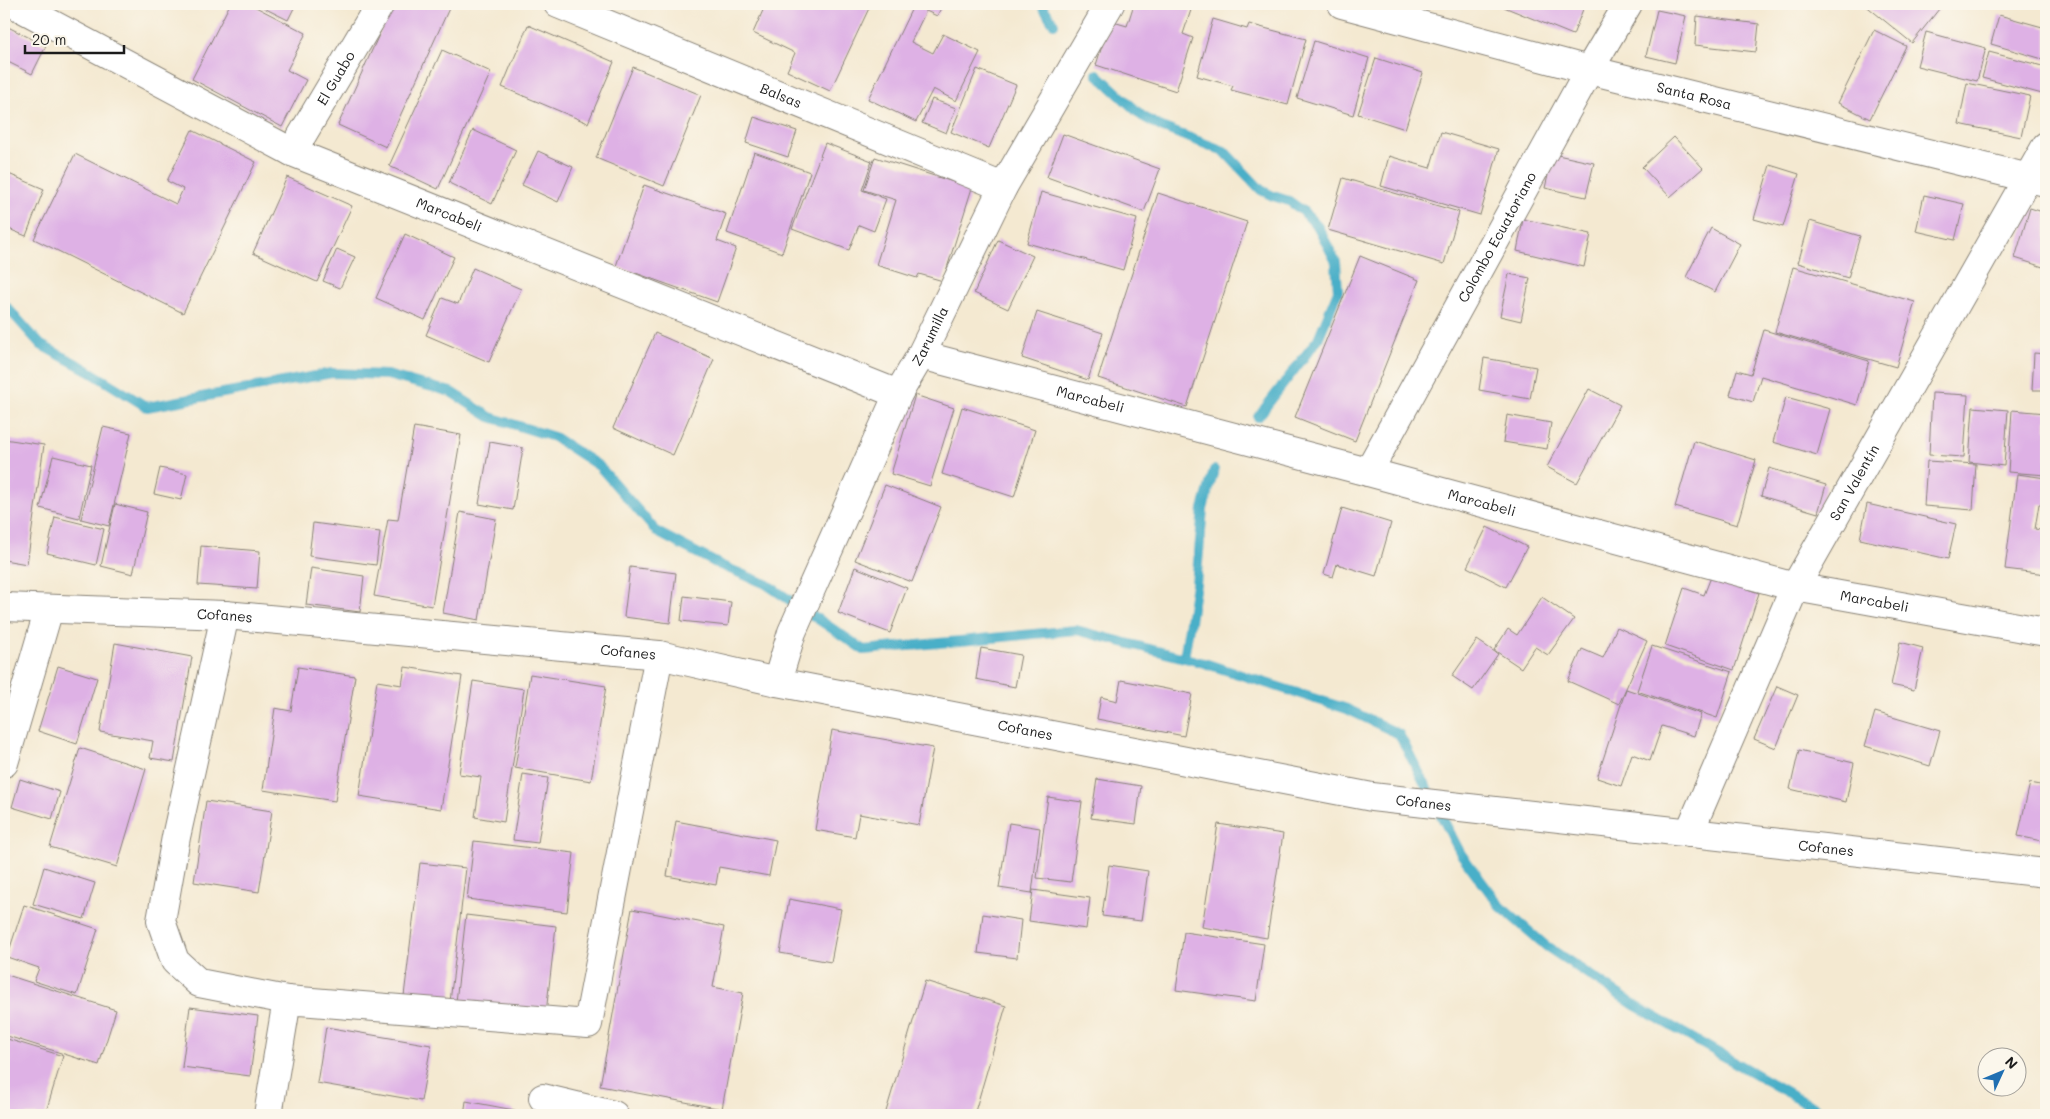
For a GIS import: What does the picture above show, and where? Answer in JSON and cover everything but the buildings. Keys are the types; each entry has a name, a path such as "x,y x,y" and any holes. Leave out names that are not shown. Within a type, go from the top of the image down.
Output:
{"street":[{"name":"Marcabeli","path":"14,4 292,152 898,394"},
{"name":"El Guabo","path":"292,152 380,4"},
{"name":"Balsas","path":"558,4 1004,188"},
{"name":"Zarumilla","path":"776,682 792,632 898,394 921,355 1004,188 1110,4"},
{"name":"Santa Rosa","path":"1342,4 1589,70 2037,180"},
{"name":"Colombo Ecuatoriano","path":"1368,472 1589,70 1628,4"},
{"name":"San Valentín","path":"1689,833 1795,587 2037,180 2046,146"},
{"name":"Marcabeli","path":"921,355 1368,472 1795,587 2046,632"},
{"name":"Cofanes","path":"4,607 225,615 659,655 776,682 1372,797 2046,873"},
{"path":"4,763 49,610"},
{"path":"225,615 176,837 161,922 175,961 199,982 287,1000 588,1024 659,655"},
{"path":"268,1115 287,1000"},
{"path":"543,1098 614,1115"}],"waterway":[{"path":"1041,4 1054,24"},
{"path":"1097,74 1142,116 1161,127 1224,151 1261,190 1289,201 1303,211 1318,227 1336,262 1338,291 1318,339 1258,417"},
{"path":"4,304 41,345 84,368 147,407 332,373 387,375 451,392 490,417 554,437 599,466 657,532 720,565 766,584 864,650 1076,630 1204,663 1347,709 1399,734 1461,854 1500,906 1546,946 1636,1006 1827,1115"},
{"path":"1184,658 1196,584 1203,509 1214,470"}]}
